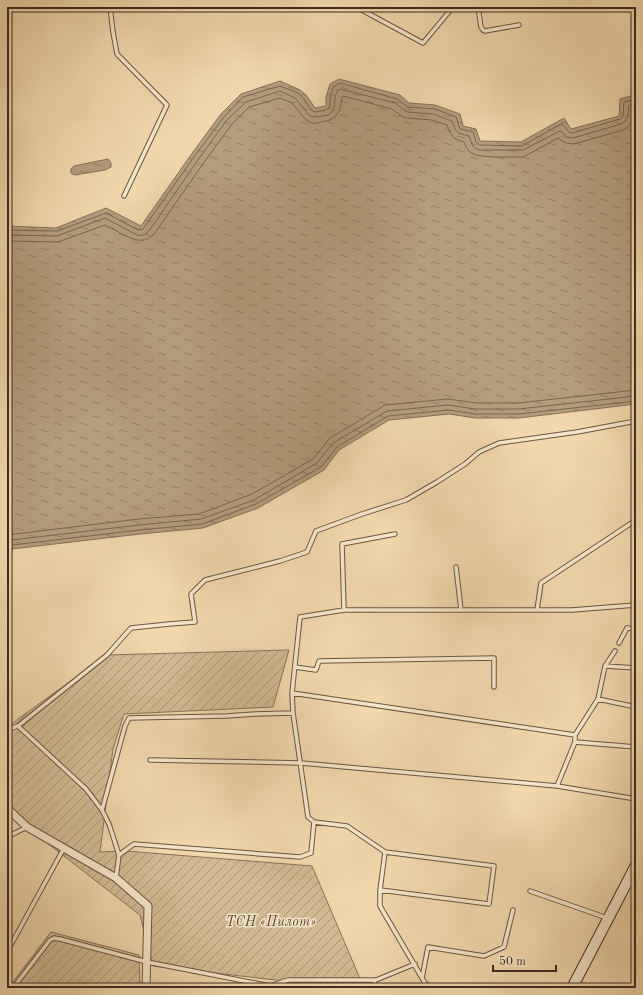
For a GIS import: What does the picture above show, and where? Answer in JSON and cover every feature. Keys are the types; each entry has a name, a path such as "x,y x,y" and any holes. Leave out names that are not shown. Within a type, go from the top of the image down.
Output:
{"main road":[{"path":"572,988 636,865"}],"street":[{"path":"7,808 27,828 116,878 148,906 146,988"}],"lane":[{"path":"110,7 117,54 167,105 124,196"},
{"path":"359,7 360,9 423,43 452,7"},
{"path":"478,7 482,30 485,31 519,25"},
{"path":"7,730 18,726 107,655 131,628 195,622 191,594 205,580 280,561 307,552 316,531 406,500 443,479 465,464 479,452 499,443 577,432 636,421"},
{"path":"537,610 541,583 636,520"},
{"path":"344,610 342,544 395,534"},
{"path":"456,568 461,610"},
{"path":"380,890 489,904 494,866 385,852 346,826 314,822 308,817 293,713 292,692 300,617 344,610 572,610 636,605"},
{"path":"619,643 627,628 636,629"},
{"path":"557,786 575,742 576,735 598,699 605,666 615,651"},
{"path":"295,667 316,670 319,661 494,658 494,687"},
{"path":"605,666 636,668"},
{"path":"292,692 576,735"},
{"path":"598,699 636,707"},
{"path":"102,810 125,726 129,718 293,713"},
{"path":"18,726 86,789 102,810 109,824 119,855 116,878"},
{"path":"575,742 636,747"},
{"path":"150,760 300,763 557,786 636,799"},
{"path":"119,855 134,844 300,857 311,853 314,822"},
{"path":"7,838 27,828"},
{"path":"7,952 64,848"},
{"path":"385,852 380,890 380,906 425,983 429,986 445,988"},
{"path":"530,891 608,919"},
{"path":"422,978 428,947 484,956 504,947 513,910"},
{"path":"14,988 50,940 54,938 147,962 270,986 288,980 376,980 415,964"},
{"path":"374,980 375,988"}],"green space":[{"name":"ТСН «Пилот»","path":"289,650 273,707 124,714 113,749 100,852 126,851 312,866 364,988 346,988 153,966 140,915 7,812 7,729 18,719 107,655"},
{"path":"51,932 139,955 140,988 8,988"}],"water":[{"path":"339,79 400,95 409,103 435,105 460,114 463,126 476,129 480,141 521,142 564,118 571,129 619,116 620,99 634,95 636,99 636,404 519,418 475,418 449,414 389,420 339,450 324,470 258,508 203,528 12,549 11,567 7,566 7,226 56,228 106,208 141,226 221,114 241,94 280,81 300,90 306,95 315,108 326,106 326,97 330,84"},
{"path":"108,159 111,163 111,167 105,170 75,175 71,173 71,169 74,166"}]}
